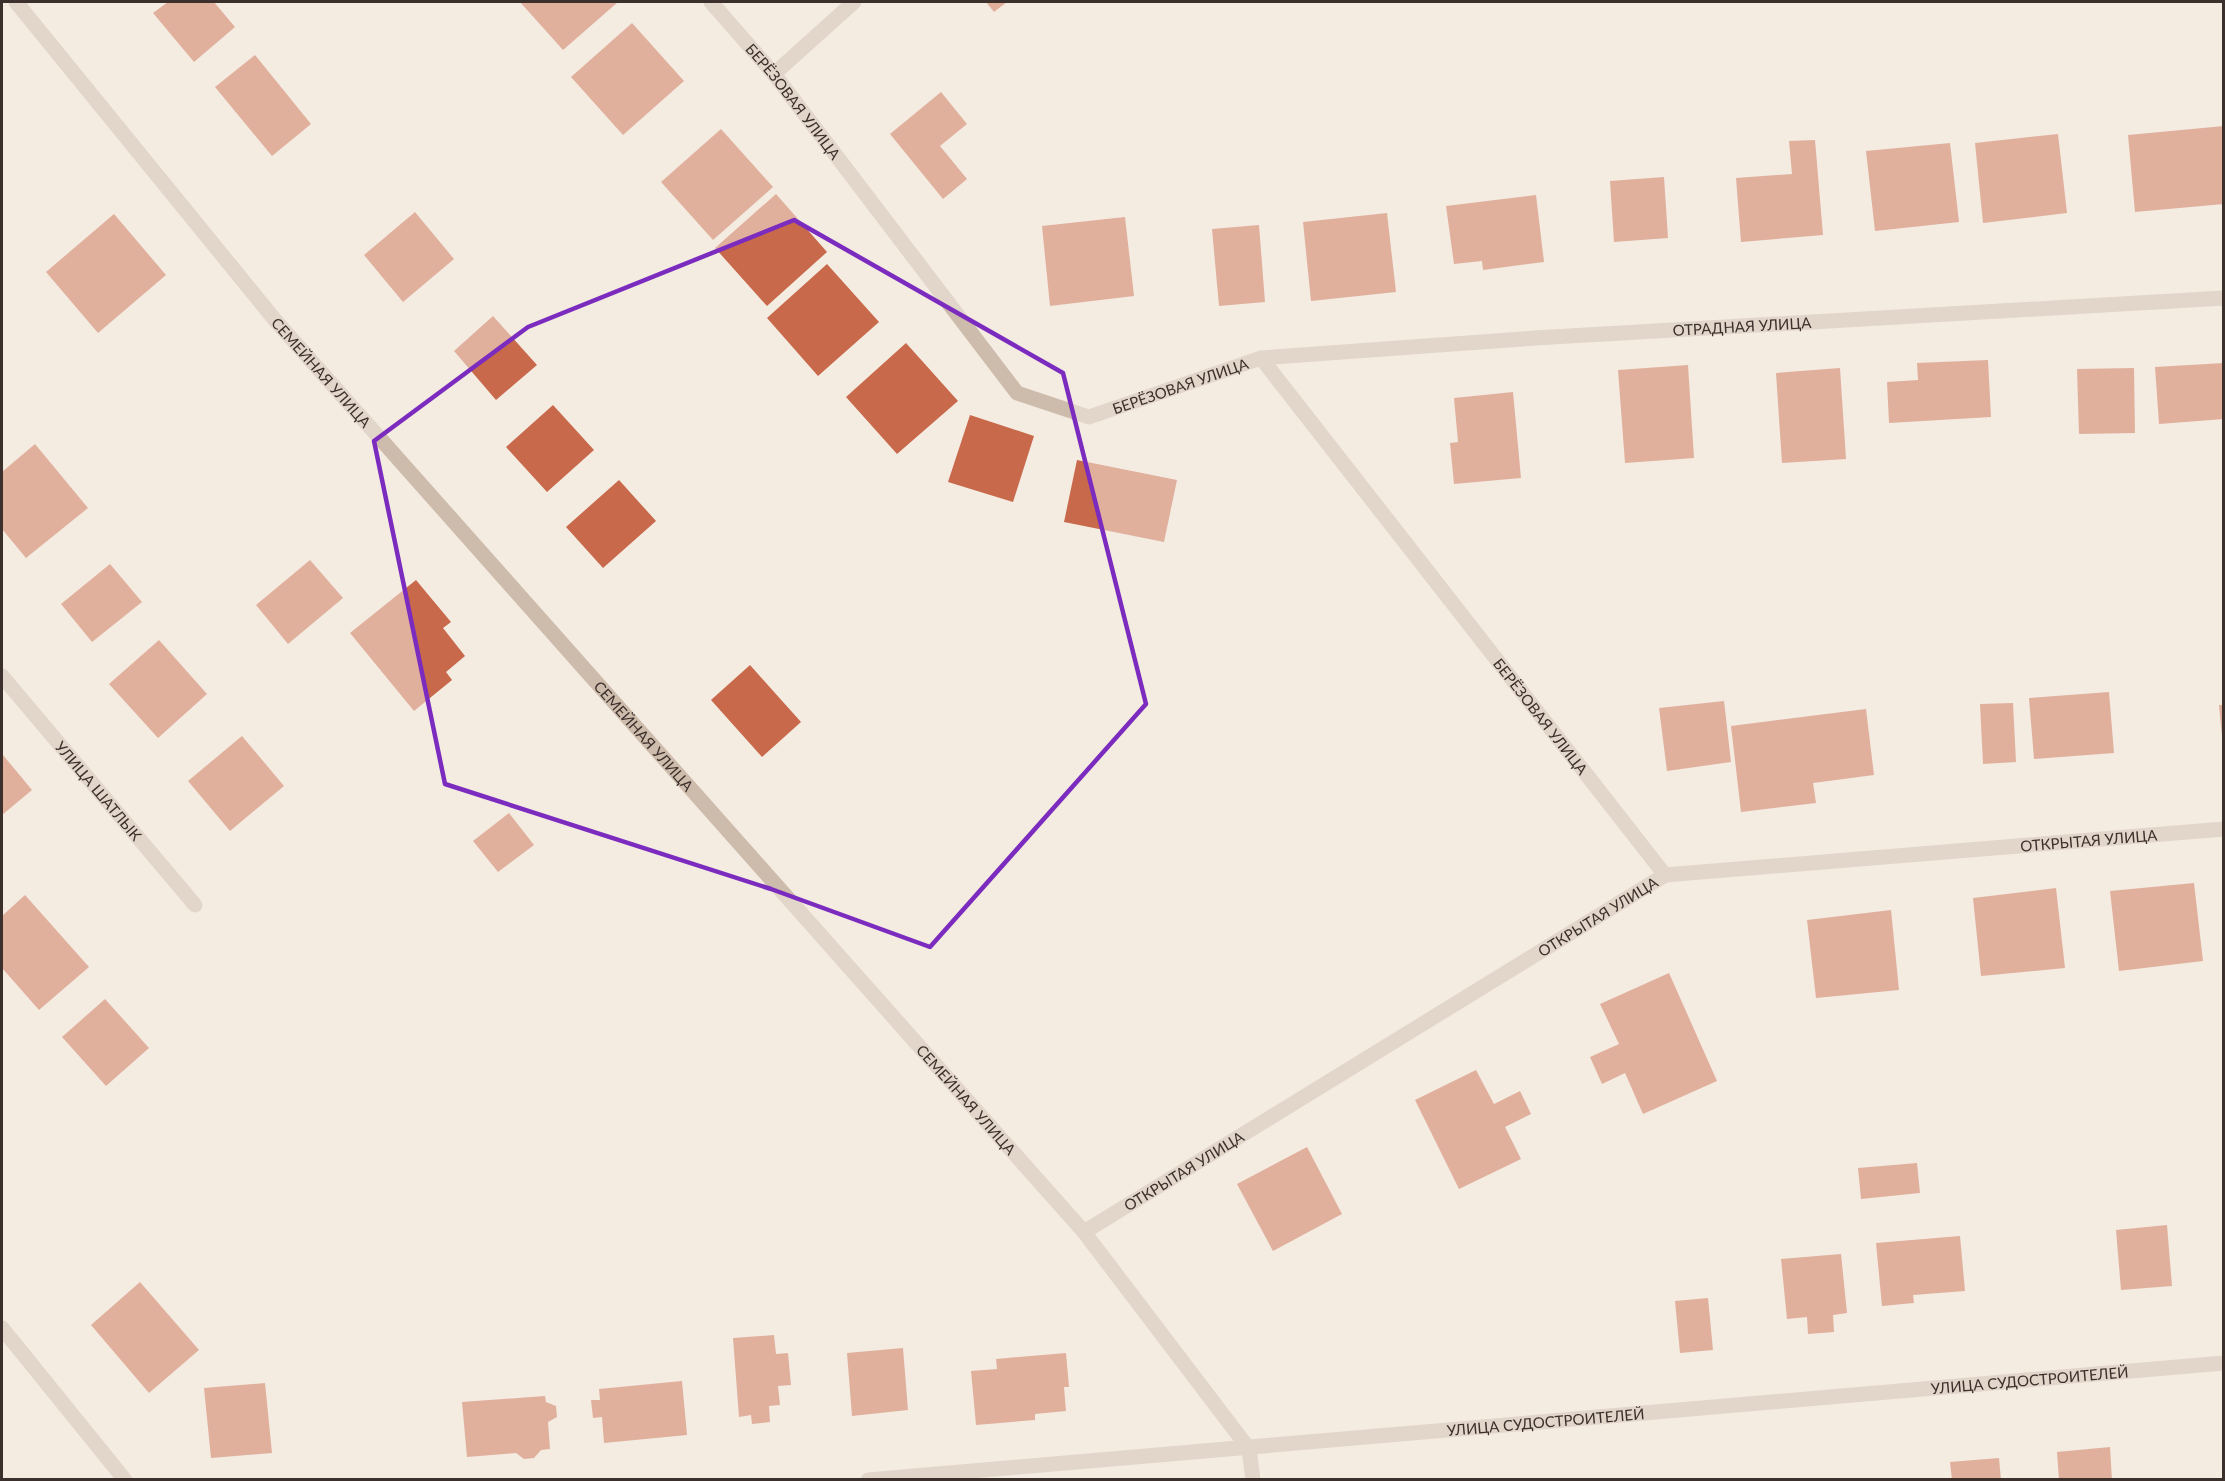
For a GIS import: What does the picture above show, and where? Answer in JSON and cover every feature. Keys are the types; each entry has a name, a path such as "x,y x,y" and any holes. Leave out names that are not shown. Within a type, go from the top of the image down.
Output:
{"street":[{"name":"СЕМЕЙНАЯ УЛИЦА","path":"16,2 275,320 1084,1232 1249,1449 1253,1479"},
{"name":"БЕРЁЗОВАЯ УЛИЦА","path":"711,2 774,74 1017,393 1089,417 1261,358 1665,875"},
{"path":"774,74 854,2"},
{"name":"ОТРАДНАЯ УЛИЦА","path":"1261,358 1546,337 2223,298"},
{"name":"УЛИЦА ШАТЛЫК","path":"2,676 195,904"},
{"name":"ОТКРЫТАЯ УЛИЦА","path":"1084,1232 1665,875 2223,829"},
{"path":"2,1328 124,1479"},
{"name":"УЛИЦА СУДОСТРОИТЕЛЕЙ","path":"868,1479 1249,1449 2223,1363"}],"highlighted area":[{"path":"794,220 1063,373 1146,704 930,947 771,889 445,784 374,441 528,327"}],"building":[{"path":"168,2 214,2 235,27 194,62 153,13"},
{"path":"520,2 618,2 563,50"},
{"path":"986,2 1007,2 994,12"},
{"path":"632,23 684,81 623,135 571,77"},
{"path":"255,55 311,124 272,156 215,87"},
{"path":"941,92 967,124 940,146 967,179 943,199 890,134"},
{"path":"2224,126 2224,204 2135,212 2128,135"},
{"path":"721,129 773,187 713,240 661,182"},
{"path":"2058,134 2067,213 1983,223 1975,143"},
{"path":"1815,140 1823,235 1741,242 1736,178 1792,174 1789,141"},
{"path":"1950,143 1959,222 1875,231 1866,151"},
{"path":"1664,177 1668,238 1614,242 1610,181"},
{"path":"776,194 827,252 767,306 715,248"},
{"path":"1536,195 1544,262 1483,270 1482,261 1454,264 1446,206"},
{"path":"415,212 454,259 403,302 364,255"},
{"path":"1387,213 1396,292 1311,301 1303,222"},
{"path":"114,214 166,275 98,333 46,272"},
{"path":"1125,217 1134,296 1050,306 1042,226"},
{"path":"1259,225 1265,302 1219,306 1212,229"},
{"path":"827,264 879,322 818,376 767,318"},
{"path":"493,316 537,365 496,400 454,351"},
{"path":"906,343 958,401 897,454 846,397"},
{"path":"1988,360 1991,417 1889,423 1887,382 1918,380 1917,363"},
{"path":"2224,363 2224,419 2159,424 2155,367"},
{"path":"1688,365 1694,458 1625,463 1618,370"},
{"path":"1840,368 1846,459 1782,463 1776,373"},
{"path":"2134,368 2135,433 2079,434 2077,369"},
{"path":"1513,392 1521,478 1454,484 1450,443 1458,442 1454,398"},
{"path":"553,405 594,450 547,492 506,447"},
{"path":"970,415 1034,436 1013,502 948,482"},
{"path":"35,444 88,508 26,558 2,529 2,472"},
{"path":"1077,460 1177,480 1164,542 1064,522"},
{"path":"619,480 656,521 603,568 566,527"},
{"path":"310,560 343,598 288,644 256,605"},
{"path":"110,564 142,602 92,642 61,604"},
{"path":"416,580 451,622 443,628 465,656 446,672 452,680 414,711 350,633"},
{"path":"159,640 207,694 158,738 109,684"},
{"path":"750,665 801,722 762,757 711,700"},
{"path":"2109,692 2114,753 2034,759 2029,698"},
{"path":"1724,701 1731,762 1667,771 1659,708"},
{"path":"2013,703 2016,762 1983,764 1980,704"},
{"path":"2219,705 2224,705 2224,736 2222,736"},
{"path":"1866,709 1874,775 1813,783 1816,803 1741,812 1731,726"},
{"path":"242,736 284,786 230,831 188,781"},
{"path":"2,756 32,790 2,815"},
{"path":"509,813 534,845 498,872 473,841"},
{"path":"2194,883 2203,961 2119,971 2110,891"},
{"path":"2056,888 2065,968 1981,976 1973,898"},
{"path":"25,895 89,967 39,1010 2,968 2,916"},
{"path":"1891,910 1899,990 1816,998 1807,920"},
{"path":"1669,973 1717,1081 1643,1114 1625,1073 1602,1084 1590,1057 1619,1044 1600,1004"},
{"path":"105,999 149,1048 106,1086 62,1037"},
{"path":"1476,1070 1494,1104 1520,1091 1531,1114 1505,1127 1521,1159 1459,1189 1415,1100"},
{"path":"1307,1147 1342,1214 1273,1251 1237,1184"},
{"path":"1917,1163 1920,1193 1861,1199 1858,1168"},
{"path":"2167,1225 2172,1286 2121,1290 2116,1230"},
{"path":"1960,1236 1965,1291 1913,1295 1914,1303 1882,1306 1876,1243"},
{"path":"1841,1254 1847,1313 1833,1315 1834,1332 1808,1334 1807,1317 1787,1319 1781,1259"},
{"path":"140,1282 199,1350 149,1393 91,1325"},
{"path":"1708,1298 1713,1350 1680,1353 1675,1301"},
{"path":"774,1335 776,1354 788,1353 791,1385 778,1386 780,1405 769,1406 770,1422 752,1424 751,1415 739,1417 733,1338"},
{"path":"903,1348 908,1410 852,1416 847,1353"},
{"path":"1066,1353 1069,1387 1064,1387 1066,1411 1035,1414 1035,1420 976,1425 971,1371 997,1369 996,1359"},
{"path":"682,1381 687,1435 604,1443 602,1417 593,1418 591,1400 600,1400 599,1389"},
{"path":"265,1383 272,1453 211,1458 204,1388"},
{"path":"545,1396 546,1402 556,1406 557,1417 548,1422 550,1449 541,1450 534,1458 524,1459 516,1453 467,1457 462,1402"},
{"path":"2110,1447 2112,1480 2059,1480 2057,1452"},
{"path":"1999,1458 2001,1480 1952,1480 1950,1462"}]}
